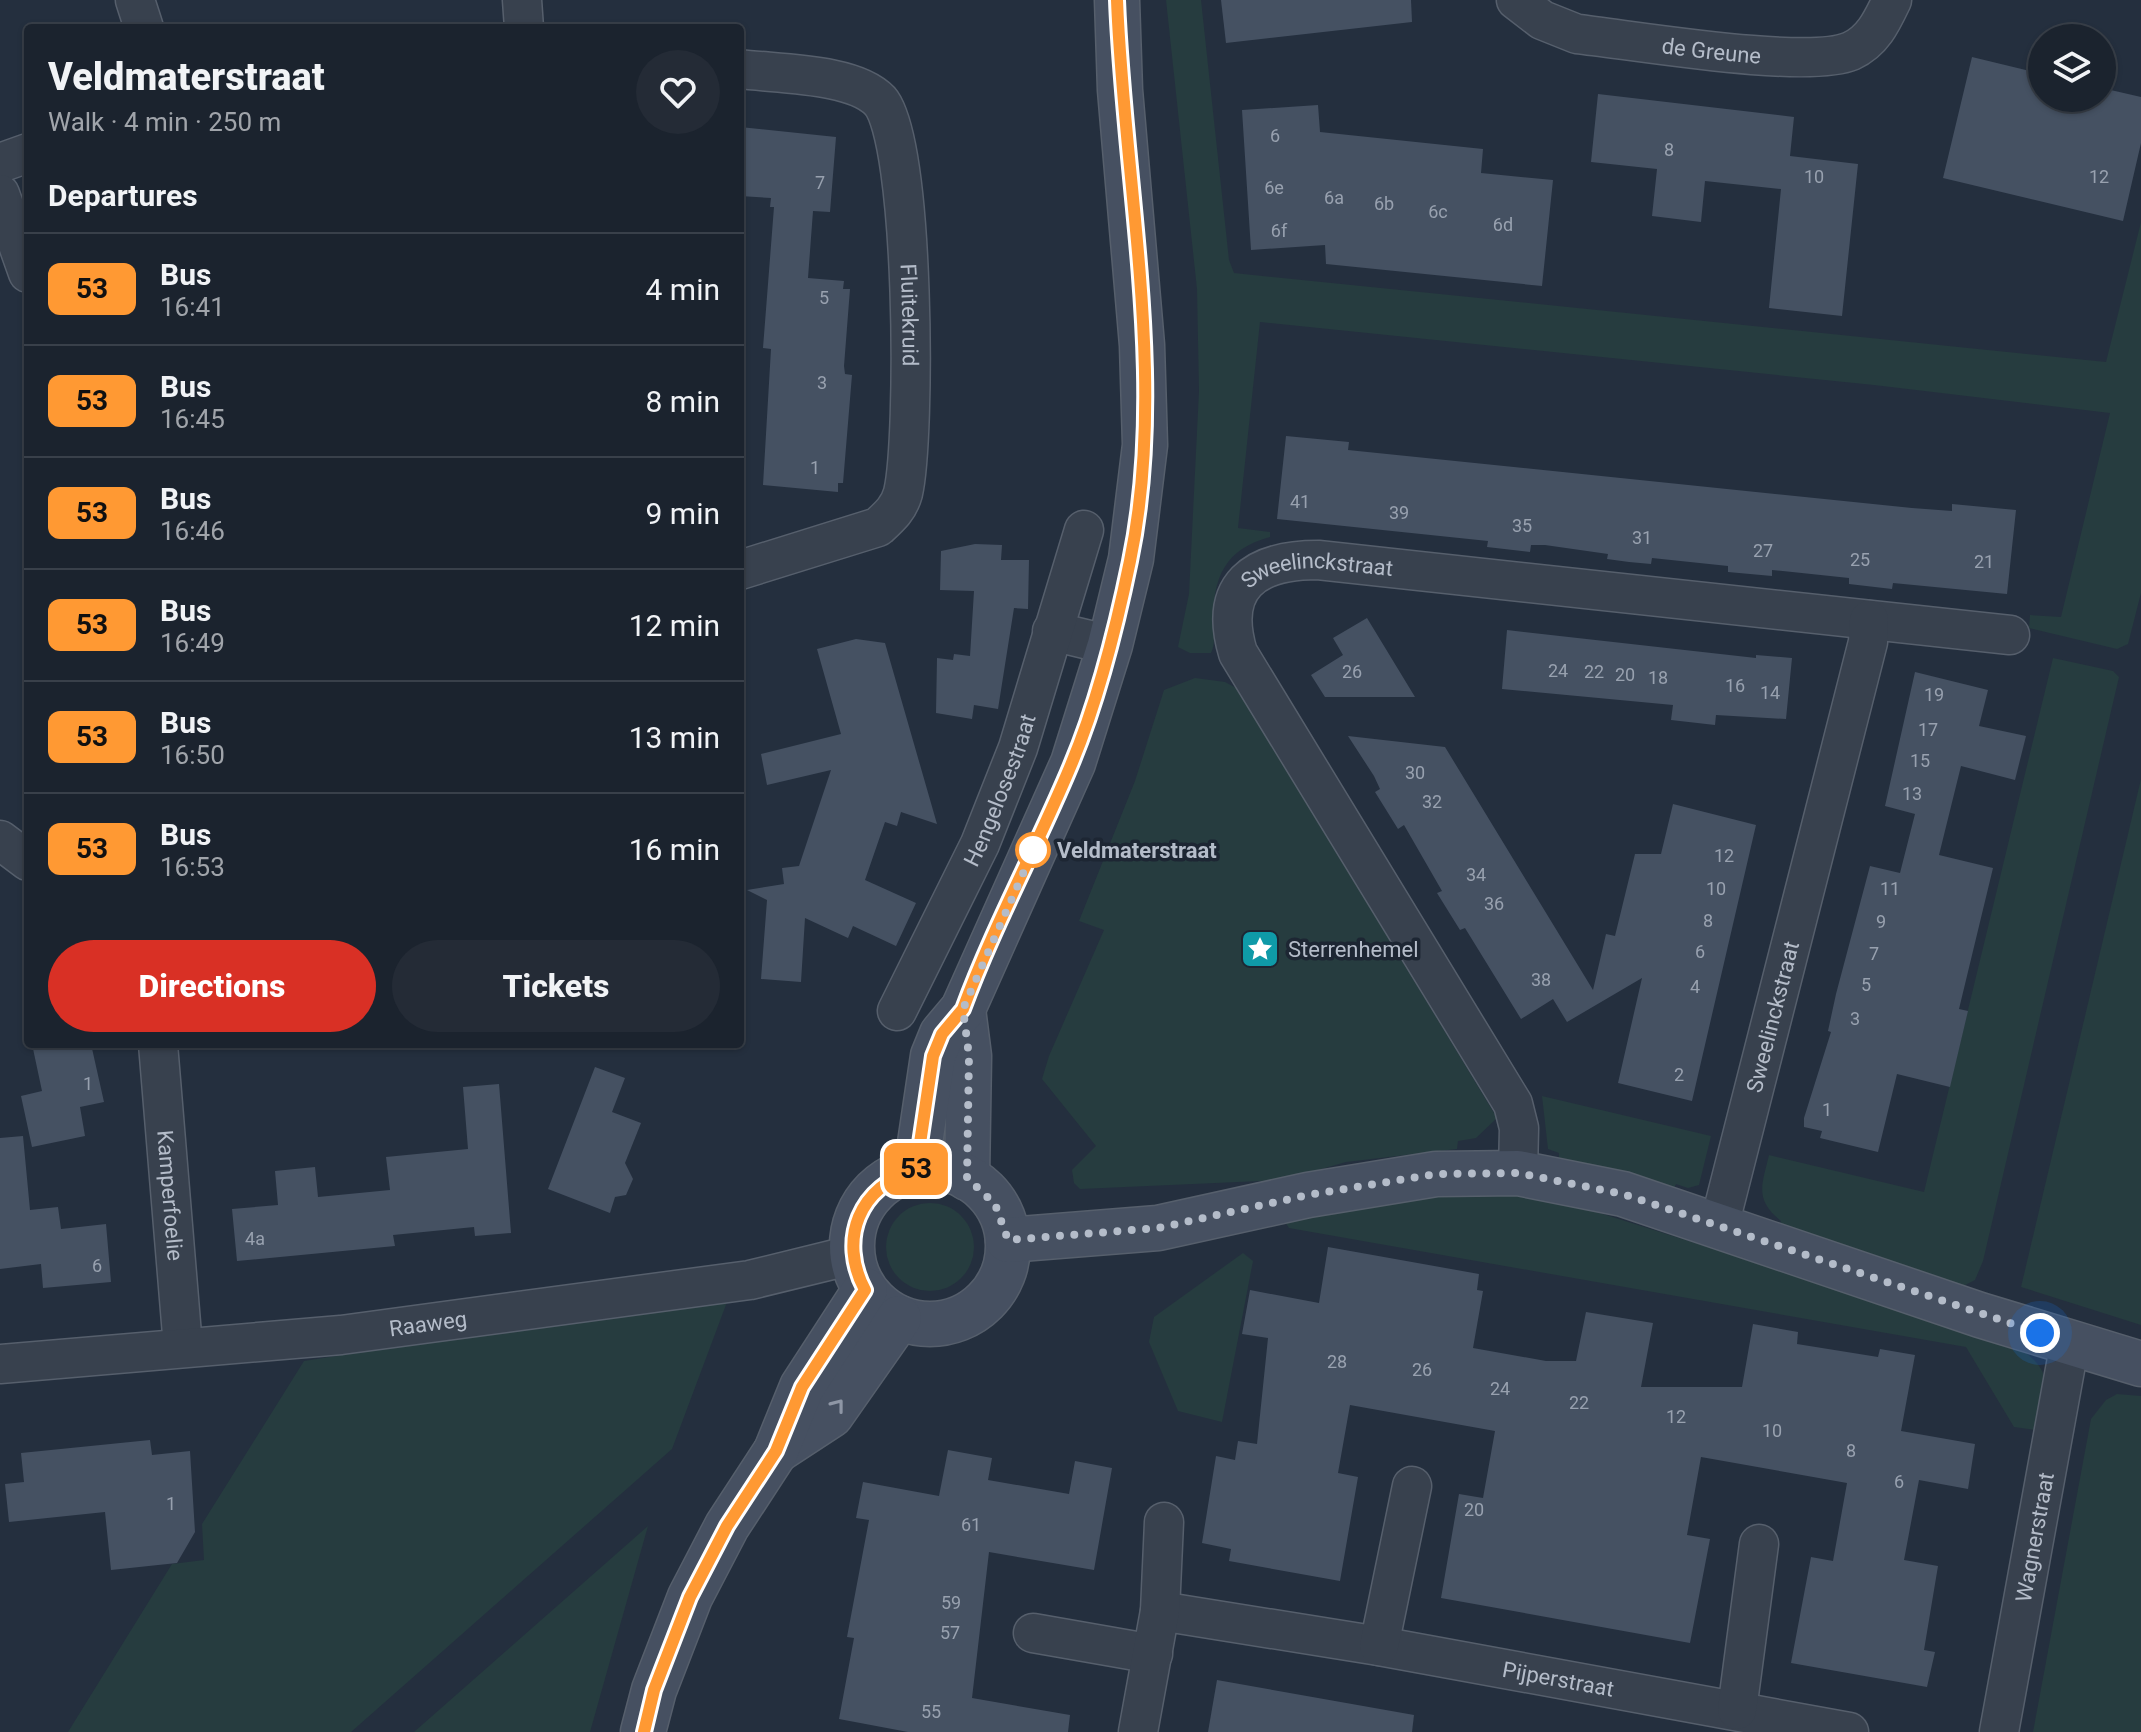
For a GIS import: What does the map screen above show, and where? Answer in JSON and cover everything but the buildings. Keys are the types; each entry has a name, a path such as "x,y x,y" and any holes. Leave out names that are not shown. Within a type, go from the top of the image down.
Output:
{"main road":[{"path":"1104,0 1120,90"},
{"path":"916,1170 933,1056 942,1034 963,1009 1073,763 1110,645 1131,559 1145,445 1142,345 1120,90 1117,0"},
{"path":"963,1009 969,1056 967,1178"},
{"path":"916,1170 942,1170 967,1178 995,1204 1008,1240 999,1283 969,1314 942,1323 899,1318 875,1302 859,1272 858,1217 871,1195 892,1178 916,1170"},
{"path":"1008,1240 1158,1228 1308,1195 1436,1174 1518,1173 1623,1194 2141,1364"},
{"path":"643,1732 654,1690 690,1597 727,1526 776,1451 802,1387 859,1272"},
{"path":"776,1451 831,1415 899,1318"}],"street":[{"path":"135,0 143,24"},
{"path":"522,0 524,24"},
{"name":"de Greune","path":"1516,0 1542,20 1577,34 1811,59 1851,51 1876,32 1892,0"},
{"name":"Fluitekruid","path":"744,70 842,82 866,89 882,104 897,151 906,241 911,392 906,475 895,512 878,527 744,569"},
{"path":"0,163 24,154"},
{"path":"0,194 24,262"},
{"name":"Hengelosestraat","path":"897,1011 980,844 1018,748 1084,530"},
{"name":"Sweelinckstraat","path":"1518,1173 1519,1128 1513,1104 1238,653 1231,628 1233,607 1243,585 1257,571 1285,560 1318,560 2010,635"},
{"name":"Sweelinckstraat","path":"1719,1226 1868,642 1869,620"},
{"path":"1052,631 1110,645"},
{"path":"0,840 24,858"},
{"path":"931,943 939,977 963,1009"},
{"name":"Kamperfoelie","path":"158,1048 183,1347"},
{"name":"Raaweg","path":"0,1364 341,1335 734,1282 859,1272"},
{"name":"Wagnerstraat","path":"1999,1732 2070,1342"},
{"path":"1379,1646 1412,1486"},
{"path":"1138,1732 1160,1611 1164,1522"},
{"path":"1737,1710 1759,1544"},
{"name":"Pijperstraat","path":"1160,1611 1379,1646 1849,1732"},
{"path":"1033,1633 1153,1654"}],"green space":[{"path":"1166,0 1201,0 1229,260 1234,273 2106,362 2141,222 2141,593 2128,644 2117,649 2029,628 2030,615 2061,617 2110,413 1874,385 1260,322 1238,528 1270,532 1270,537 1255,542 1232,557 1219,578 1211,653 1190,653 1178,647 1189,594 1199,391 1197,289"},
{"path":"2053,658 2113,671 2119,677 1983,1261 1975,1280 1963,1286 1779,1228 1781,1221 1763,1198 1763,1183 1769,1155 1924,1192"},
{"path":"1195,678 1225,682 1238,689 1497,1118 1476,1138 1458,1141 1457,1149 1346,1162 1283,1180 1080,1189 1074,1183 1072,1170 1096,1146 1042,1079 1104,930 1079,921 1135,781 1164,690"},
{"path":"2141,779 2141,1325 2021,1287"},
{"path":"1542,1096 1711,1136 1699,1185 1688,1188 1676,1184 1671,1195 1559,1163 1559,1153 1548,1149"},
{"path":"1507,1193 1587,1209 2010,1342 2035,1361 2044,1378 2045,1388 2036,1430 2014,1427 1966,1347 1289,1228 1285,1222 1374,1197"},
{"path":"930,1203 955,1210 967,1222 974,1247 967,1272 955,1284 930,1291 905,1284 893,1272 886,1247 893,1222 905,1210"},
{"path":"1243,1253 1253,1261 1222,1422 1178,1411 1149,1342 1154,1317"},
{"path":"730,1294 672,1449 351,1732 68,1732 172,1564 204,1560 202,1524 304,1361"},
{"path":"2117,1394 2141,1396 2141,1732 2033,1732 2091,1419 2106,1400"},
{"path":"648,1526 590,1732 414,1732"}],"bus line":[{"name":"53","path":"644,1732 654,1690 690,1597 727,1526 776,1451 802,1387 865,1290 852,1255 858,1217 863,1205 881,1186 892,1178 916,1170 933,1056 942,1034 963,1009 1073,763 1110,645 1131,559 1145,445 1142,345 1120,90 1117,0"}],"place":[{"name":"Veldmaterstraat","path":"1033,850"},
{"name":"Sterrenhemel","path":"1260,949"}],"route":[{"path":"1033,850 1037,842 963,1009 969,1056 967,1178 995,1204 1008,1240 1158,1228 1308,1195 1436,1174 1518,1173 1623,1194 2040,1333"}]}
